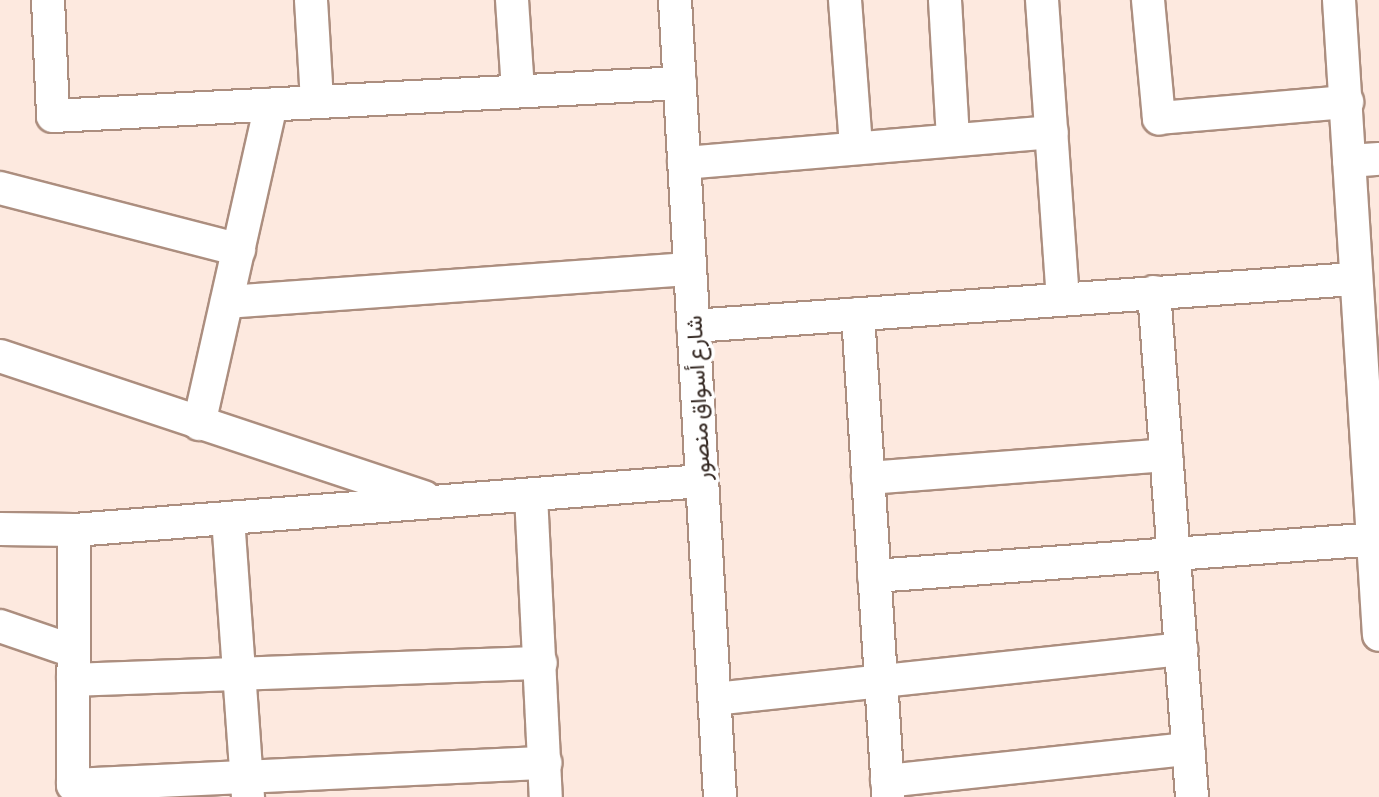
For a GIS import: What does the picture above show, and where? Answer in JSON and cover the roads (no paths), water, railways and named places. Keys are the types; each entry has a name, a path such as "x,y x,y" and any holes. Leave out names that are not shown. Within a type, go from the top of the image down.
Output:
{"street":[{"path":"48,0 53,116 681,83"},
{"path":"311,0 317,102"},
{"path":"512,0 518,91"},
{"name":"شارع أسواق منصور","path":"676,0 720,797"},
{"path":"845,0 856,148"},
{"path":"945,0 953,140"},
{"path":"1042,0 1063,299"},
{"path":"1148,0 1160,118 1347,102"},
{"path":"1339,0 1347,102 1364,160 1354,279 1379,635"},
{"path":"199,424 271,105"},
{"path":"684,163 1052,132"},
{"path":"0,188 239,250"},
{"path":"227,302 690,269"},
{"path":"693,326 1354,279"},
{"path":"1154,292 1192,797"},
{"path":"858,314 887,789 1188,749"},
{"path":"0,356 438,502"},
{"path":"868,478 1166,455"},
{"path":"0,529 74,530 702,481"},
{"path":"531,495 546,797"},
{"path":"228,518 247,785"},
{"path":"74,530 73,785 247,785 545,763"},
{"path":"874,576 1372,539"},
{"path":"0,626 73,666 240,674 541,663"},
{"path":"715,699 1181,649"}]}
